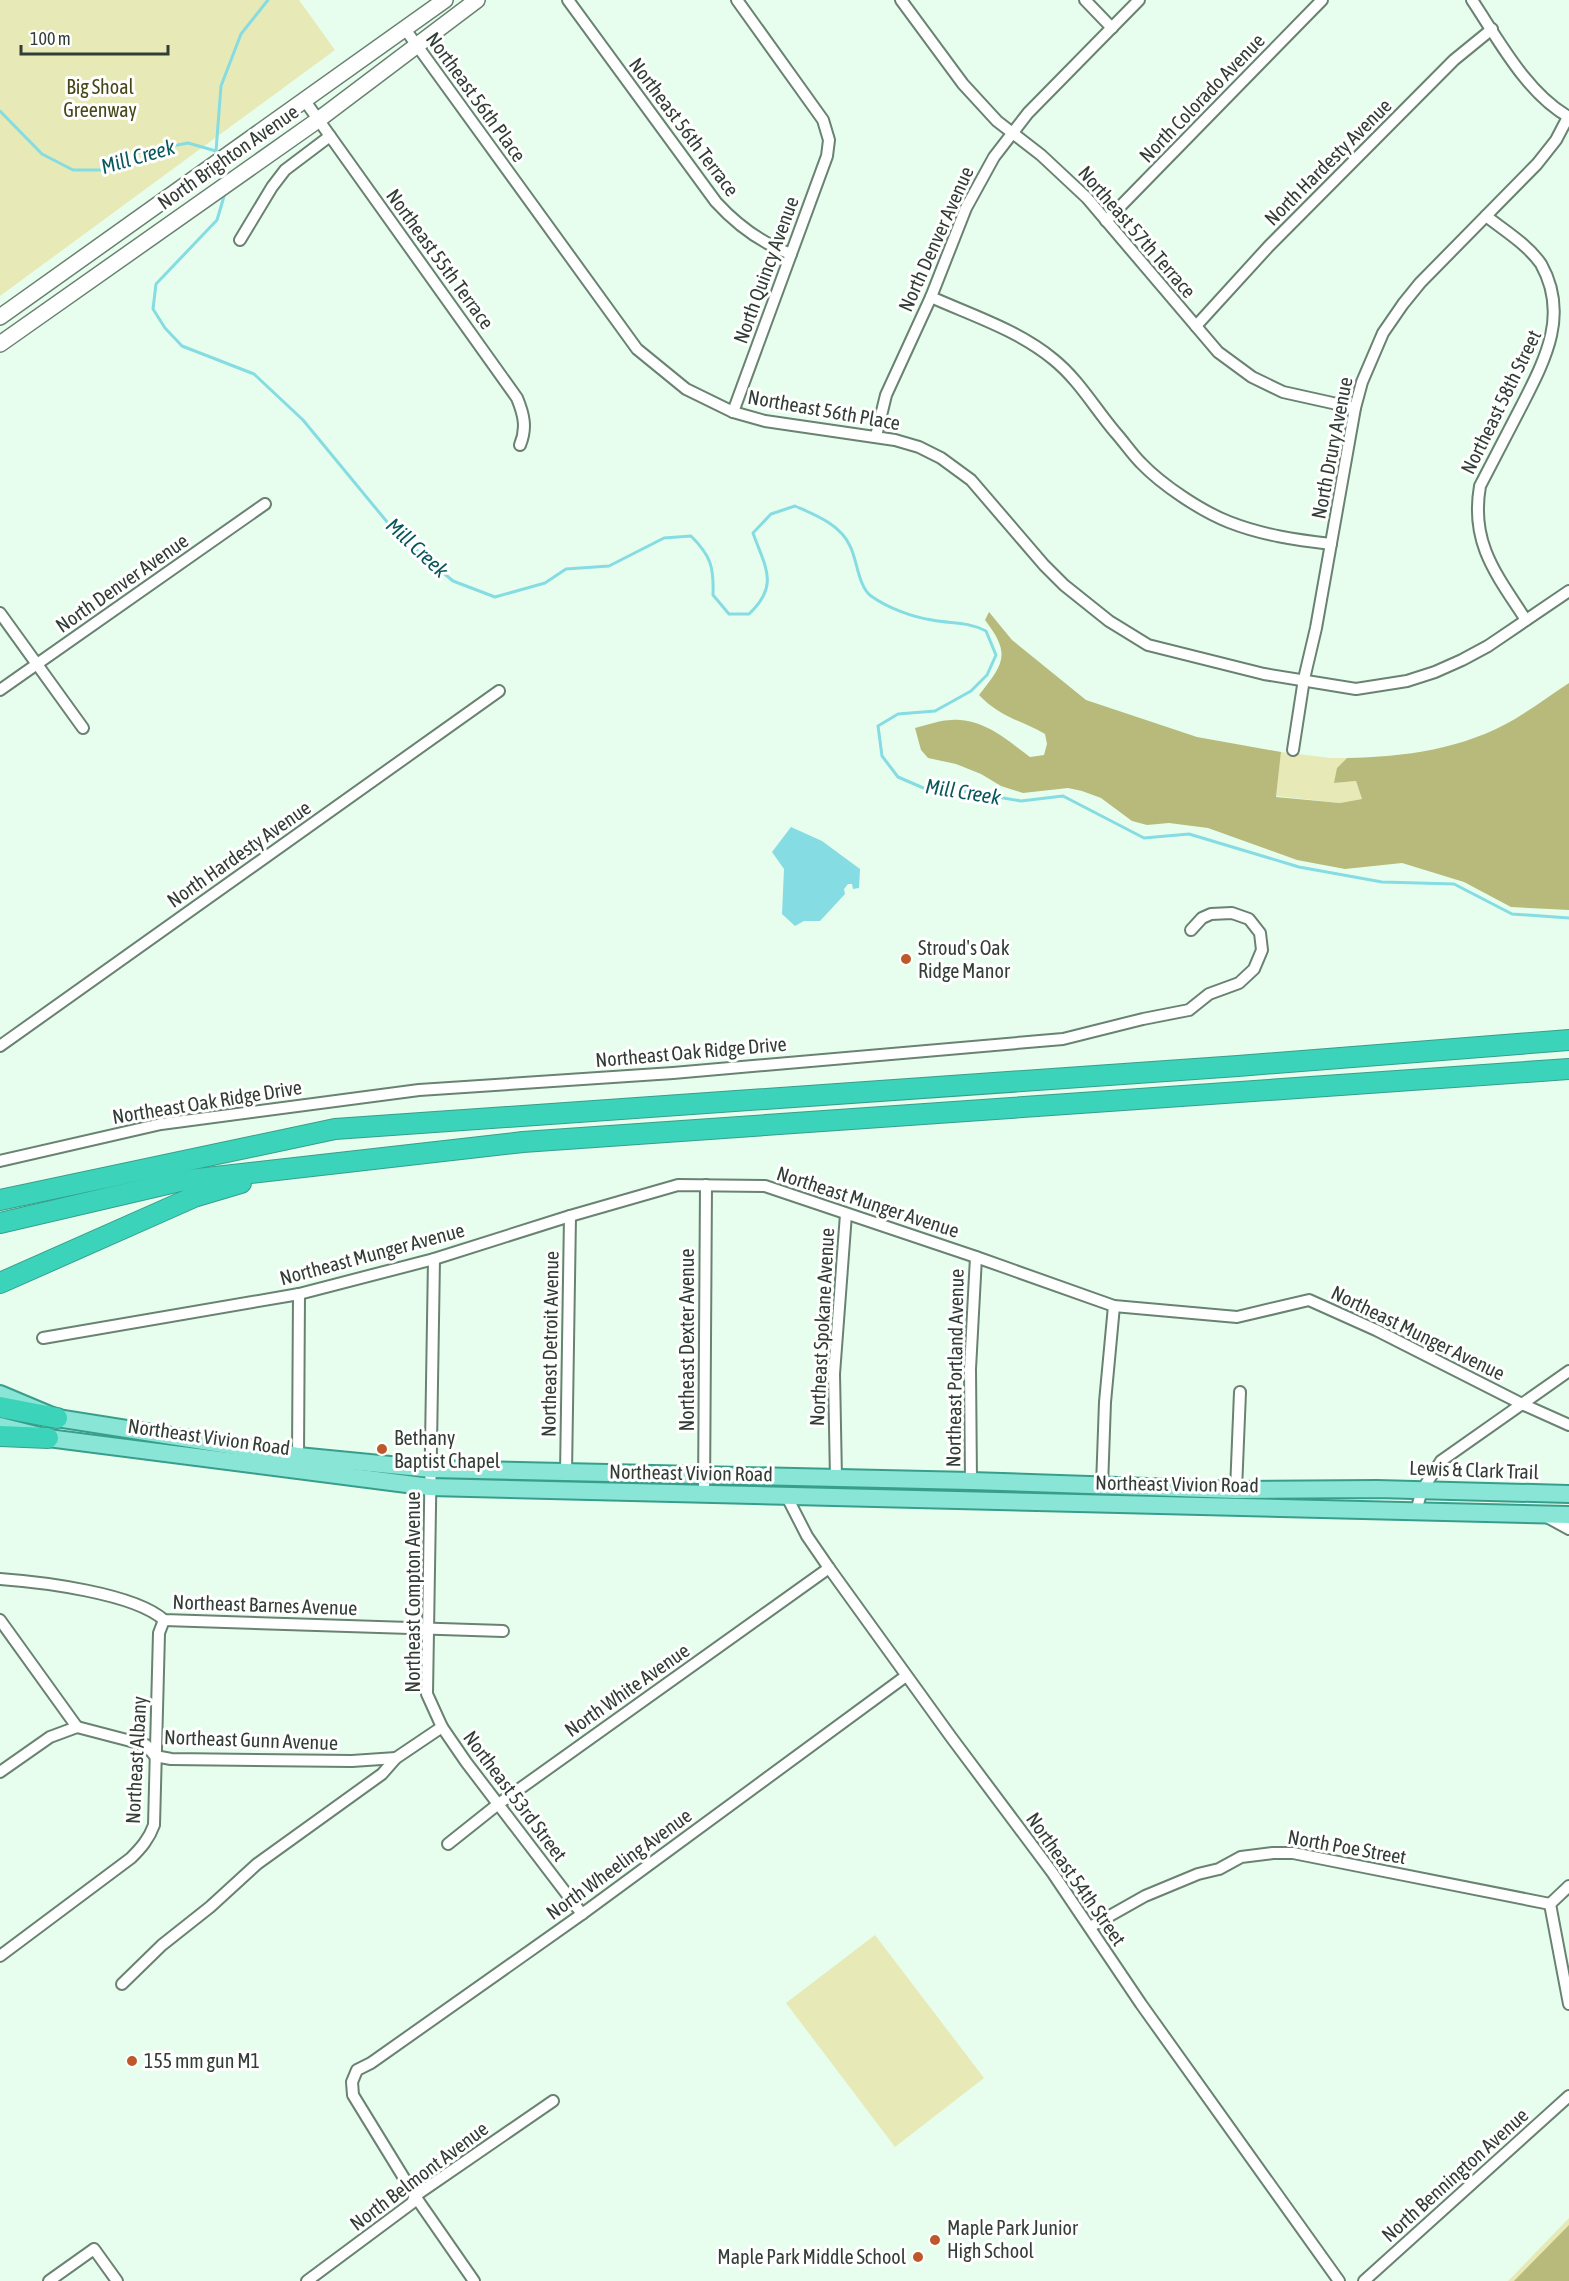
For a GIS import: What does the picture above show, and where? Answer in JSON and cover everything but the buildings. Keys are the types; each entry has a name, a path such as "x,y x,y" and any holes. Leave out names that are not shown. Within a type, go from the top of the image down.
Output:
{"highway":[{"path":"0,1200 334,1129 1238,1066 1569,1040"},
{"path":"0,1222 180,1181 523,1143 1569,1069"},
{"path":"0,1283 194,1197 286,1169"},
{"path":"0,1407 57,1418"},
{"path":"0,1436 48,1438"}],"main road":[{"name":"North Brighton Avenue","path":"0,317 445,0"},
{"name":"North Brighton Avenue","path":"0,344 318,120 477,0"},
{"name":"Northeast Vivion Road","path":"0,1394 57,1418 298,1456 431,1469 970,1481 1236,1490 1377,1489"},
{"name":"Northeast Vivion Road","path":"0,1426 48,1438 430,1487 1416,1511"},
{"name":"Lewis & Clark Trail","path":"1377,1489 1569,1494"},
{"path":"1416,1511 1569,1515"}],"street":[{"name":"Northeast 56th Terrace","path":"568,0 716,202 753,236 791,254"},
{"name":"North Quincy Avenue","path":"732,412 827,156 829,140 823,120 737,0"},
{"name":"Northeast 57th Terrace","path":"901,0 963,84 1010,134 1041,155 1072,183 1218,352 1264,384 1299,397 1355,408"},
{"path":"1085,0 1112,28"},
{"name":"North Denver Avenue","path":"876,436 886,395 931,297 966,208 994,156 1010,134 1139,0"},
{"name":"North Colorado Avenue","path":"1106,221 1322,0"},
{"path":"1473,0 1510,58 1542,96 1568,117"},
{"name":"Northeast 56th Place","path":"405,29 637,349 686,389 732,412 765,422 876,436 919,447 941,458 971,480 1064,585 1109,621 1149,645 1264,674 1356,689 1407,681 1462,660 1488,646 1569,591"},
{"name":"North Hardesty Avenue","path":"1196,326 1269,246 1446,68 1492,29"},
{"name":"Northeast 55th Terrace","path":"305,101 517,398 524,428 520,445"},
{"name":"North Drury Avenue","path":"1293,750 1355,408 1371,357 1393,318 1420,283 1542,158 1556,140 1568,117"},
{"path":"240,240 285,170 330,136"},
{"name":"Northeast 58th Street","path":"1486,216 1524,245 1533,255 1549,278 1557,306 1552,346 1480,486 1478,499 1477,520 1484,547 1494,571 1526,620"},
{"path":"931,297 1020,338 1053,359 1072,376 1099,413 1142,464 1195,504 1227,522 1264,533 1331,544"},
{"name":"North Denver Avenue","path":"0,690 265,504"},
{"path":"0,613 83,728"},
{"name":"North Hardesty Avenue","path":"0,1046 499,692"},
{"name":"Northeast Oak Ridge Drive","path":"0,1161 161,1124 419,1090 673,1073 1063,1038 1143,1018 1189,1010 1209,994 1239,982 1254,969 1262,950 1260,933 1249,919 1232,913 1211,914 1202,918 1191,930"},
{"name":"Northeast Munger Avenue","path":"42,1338 299,1294 434,1259 678,1185 765,1186 1114,1306 1237,1317 1309,1300 1376,1330 1522,1404 1569,1425"},
{"name":"Northeast Dexter Avenue","path":"704,1495 706,1185"},
{"name":"Northeast Spokane Avenue","path":"836,1479 834,1374 846,1214"},
{"name":"Northeast Detroit Avenue","path":"566,1473 570,1216"},
{"name":"Northeast Portland Avenue","path":"970,1481 970,1369 976,1257"},
{"name":"Northeast Compton Avenue","path":"434,1259 427,1694 442,1727"},
{"path":"298,1456 299,1294"},
{"path":"1102,1486 1105,1402 1114,1306"},
{"path":"1416,1511 1422,1490 1441,1461 1569,1371"},
{"path":"1236,1490 1240,1392"},
{"name":"Northeast 54th Street","path":"788,1497 807,1536 829,1568 1052,1872 1141,2004 1339,2281"},
{"path":"1542,1514 1569,1529"},
{"name":"North White Avenue","path":"448,1844 497,1805 829,1568"},
{"name":"Northeast Barnes Avenue","path":"0,1579 44,1582 123,1600 146,1608 164,1620 503,1631"},
{"path":"0,1620 77,1727 50,1737 0,1772"},
{"name":"Northeast Albany","path":"0,1956 131,1858 148,1838 154,1826 159,1633 164,1620"},
{"name":"North Wheeling Avenue","path":"415,2196 353,2095 353,2078 357,2070 371,2063 582,1914 906,1676"},
{"name":"Northeast Gunn Avenue","path":"77,1727 146,1745 155,1756 171,1759 352,1761 396,1758"},
{"path":"122,1984 162,1945 210,1907 257,1864 381,1774 396,1758 442,1727"},
{"name":"Northeast 53rd Street","path":"442,1727 497,1805 582,1914"},
{"name":"North Poe Street","path":"1090,1927 1145,1896 1198,1874 1219,1869 1241,1857 1273,1853 1293,1853 1550,1904"},
{"path":"1569,1886 1550,1904 1569,2004"},
{"name":"North Bennington Avenue","path":"1364,2281 1569,2096"},
{"name":"North Belmont Avenue","path":"307,2281 412,2203 415,2196 553,2101"},
{"path":"415,2196 474,2281"},
{"path":"49,2281 94,2249 117,2281"}],"green space":[{"name":"Big Shoal Greenway","path":"0,0 299,0 335,50 0,296"},
{"path":"989,612 1012,640 1086,700 1197,737 1281,752 1276,797 1340,803 1362,799 1356,781 1334,783 1337,768 1347,758 1412,753 1475,738 1515,719 1569,683 1569,910 1511,907 1464,882 1402,863 1345,869 1297,860 1208,828 1169,823 1147,825 1132,821 1101,798 1082,791 1068,788 1023,793 1001,786 981,774 956,764 928,758 921,750 915,728 952,720 963,720 984,726 1030,757 1044,755 1047,744 1045,734 1003,713 979,695 999,667 1001,659 999,642 985,620"},
{"path":"1281,752 1347,758 1338,768 1334,783 1356,781 1362,799 1340,803 1276,796"},
{"path":"875,1935 984,2078 895,2147 786,2003"},
{"path":"1569,2218 1569,2281 1508,2281"},
{"path":"1569,2225 1569,2281 1514,2281"}],"water":[{"path":"791,827 822,841 860,869 859,888 853,889 852,884 848,884 844,889 845,894 820,921 804,921 795,926 782,914 784,869 772,852"}],"waterway":[{"path":"216,151 221,86 241,34 268,0"},
{"name":"Mill Creek","path":"0,111 42,154 73,170 101,170 141,152 188,143 216,151 217,157"},
{"name":"Mill Creek","path":"219,166 222,180"},
{"name":"Mill Creek","path":"225,193 217,220 156,284 153,309 165,328 182,346 254,374 303,420 397,534 453,581 495,597 545,583 566,569 609,566 664,538 691,536 710,562 713,595 729,614 749,614 759,604 767,585 765,566 753,533 771,514 795,506 826,521 846,538 863,586 871,596 892,608 924,619 965,624 986,631 996,655 987,675 971,691 935,711 898,714 878,726 882,756 898,777 928,790 963,791 1021,801 1063,796 1144,838 1189,834 1299,867 1382,882 1454,884 1512,914 1569,918"}],"place":[{"name":"Stroud's Oak Ridge Manor","path":"906,959"},
{"name":"Bethany Baptist Chapel","path":"382,1449"},
{"name":"155 mm gun M1","path":"132,2061"},
{"name":"Maple Park Junior High School","path":"935,2240"},
{"name":"Maple Park Middle School","path":"918,2257"}]}
